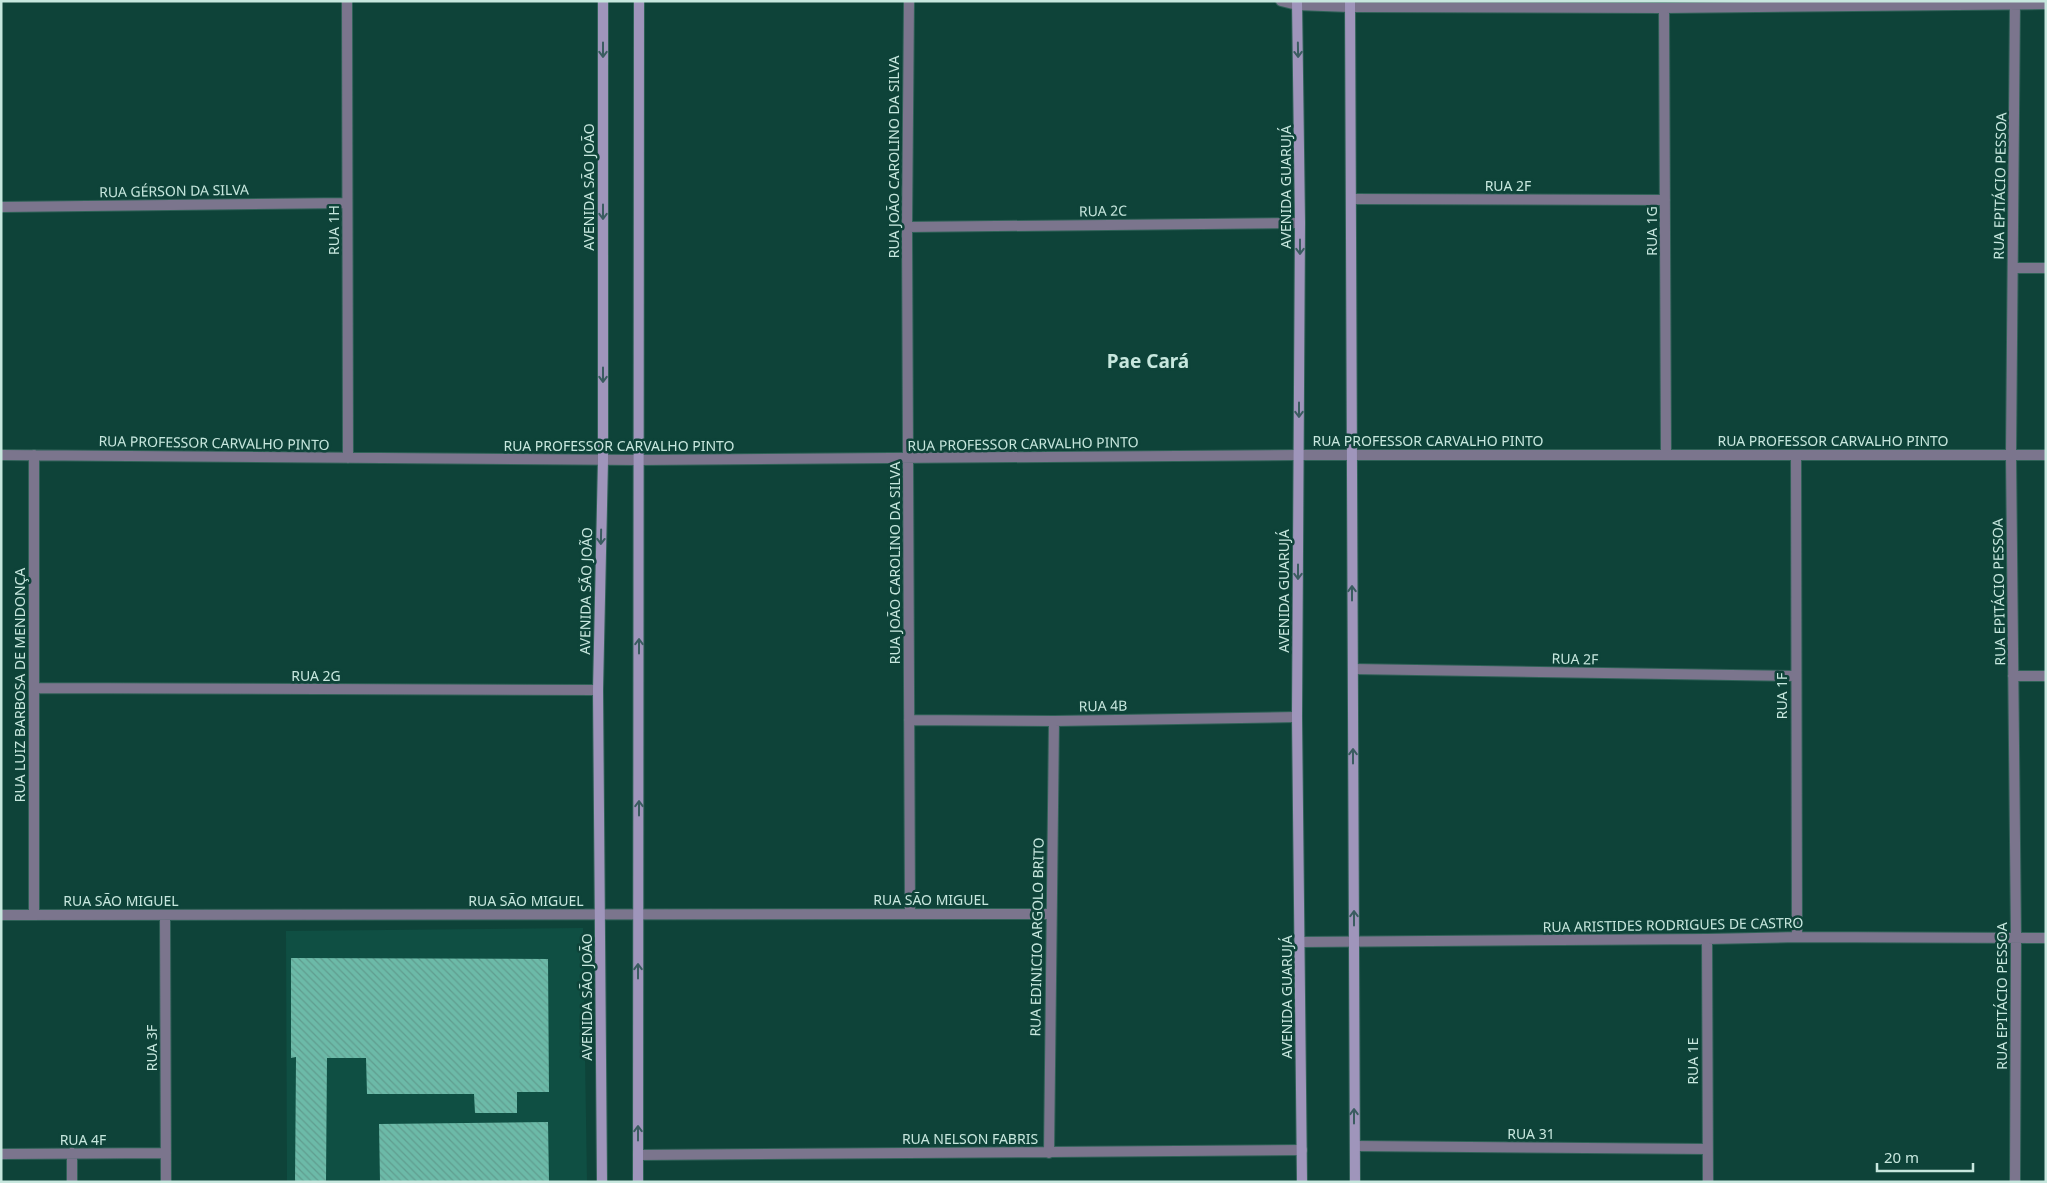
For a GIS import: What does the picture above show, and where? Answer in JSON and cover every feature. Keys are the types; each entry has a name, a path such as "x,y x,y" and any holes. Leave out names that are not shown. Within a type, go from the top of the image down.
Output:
{"street":[{"name":"RUA 1H","path":"347,1 348,458"},
{"name":"AVENIDA SÃO JOÃO","path":"602,1182 598,690 603,460 603,1"},
{"path":"638,1182 639,1"},
{"name":"RUA JOÃO CAROLINO DA SILVA","path":"909,1 907,227 910,914"},
{"path":"1281,1 1350,4 1664,8 2046,4"},
{"name":"AVENIDA GUARUJÁ","path":"1297,3 1300,223 1297,717 1301,942 1302,1182"},
{"name":"RUA EPITÁCIO PESSOA","path":"2015,3 2011,455 2016,938 2015,1182"},
{"path":"1350,4 1355,1182"},
{"name":"RUA 1G","path":"1664,8 1666,455"},
{"name":"RUA 2F","path":"1351,199 1666,200"},
{"name":"RUA GÉRSON DA SILVA","path":"1,207 348,203"},
{"name":"RUA 2C","path":"907,227 1300,223"},
{"path":"2013,268 2046,268"},
{"name":"RUA PROFESSOR CARVALHO PINTO","path":"1,455 639,460 1298,455 2046,455"},
{"name":"RUA LUIZ BARBOSA DE MENDONÇA","path":"34,455 34,915"},
{"name":"RUA 1F","path":"1796,455 1797,937"},
{"name":"RUA 2F","path":"1352,669 1796,676"},
{"path":"2013,676 2046,676"},
{"name":"RUA 2G","path":"34,688 598,690"},
{"name":"RUA 4B","path":"909,720 1054,721 1297,717"},
{"name":"RUA EDINICIO ARGOLO BRITO","path":"1049,1153 1050,914 1054,721"},
{"name":"RUA SÃO MIGUEL","path":"1,915 1050,914"},
{"name":"RUA 3F","path":"165,915 166,1182"},
{"name":"RUA ARISTIDES RODRIGUES DE CASTRO","path":"1301,942 1797,937 2046,938"},
{"name":"RUA 1E","path":"1707,939 1708,1182"},
{"name":"RUA 31","path":"1354,1146 1707,1149"},
{"name":"RUA NELSON FABRIS","path":"638,1155 1302,1150"},
{"name":"RUA 4F","path":"1,1154 166,1153"},
{"path":"72,1154 72,1182"}],"shaded area":[{"path":"583,928 587,1182 287,1182 286,931"}],"building":[{"path":"291,958 548,959 549,1092 517,1092 517,1113 475,1113 474,1094 367,1094 366,1058 327,1058 326,1182 295,1182 296,1057 291,1058"},
{"path":"548,1122 549,1182 380,1182 379,1124"}],"district":[{"name":"Pae Cará","path":"1148,361"}]}
